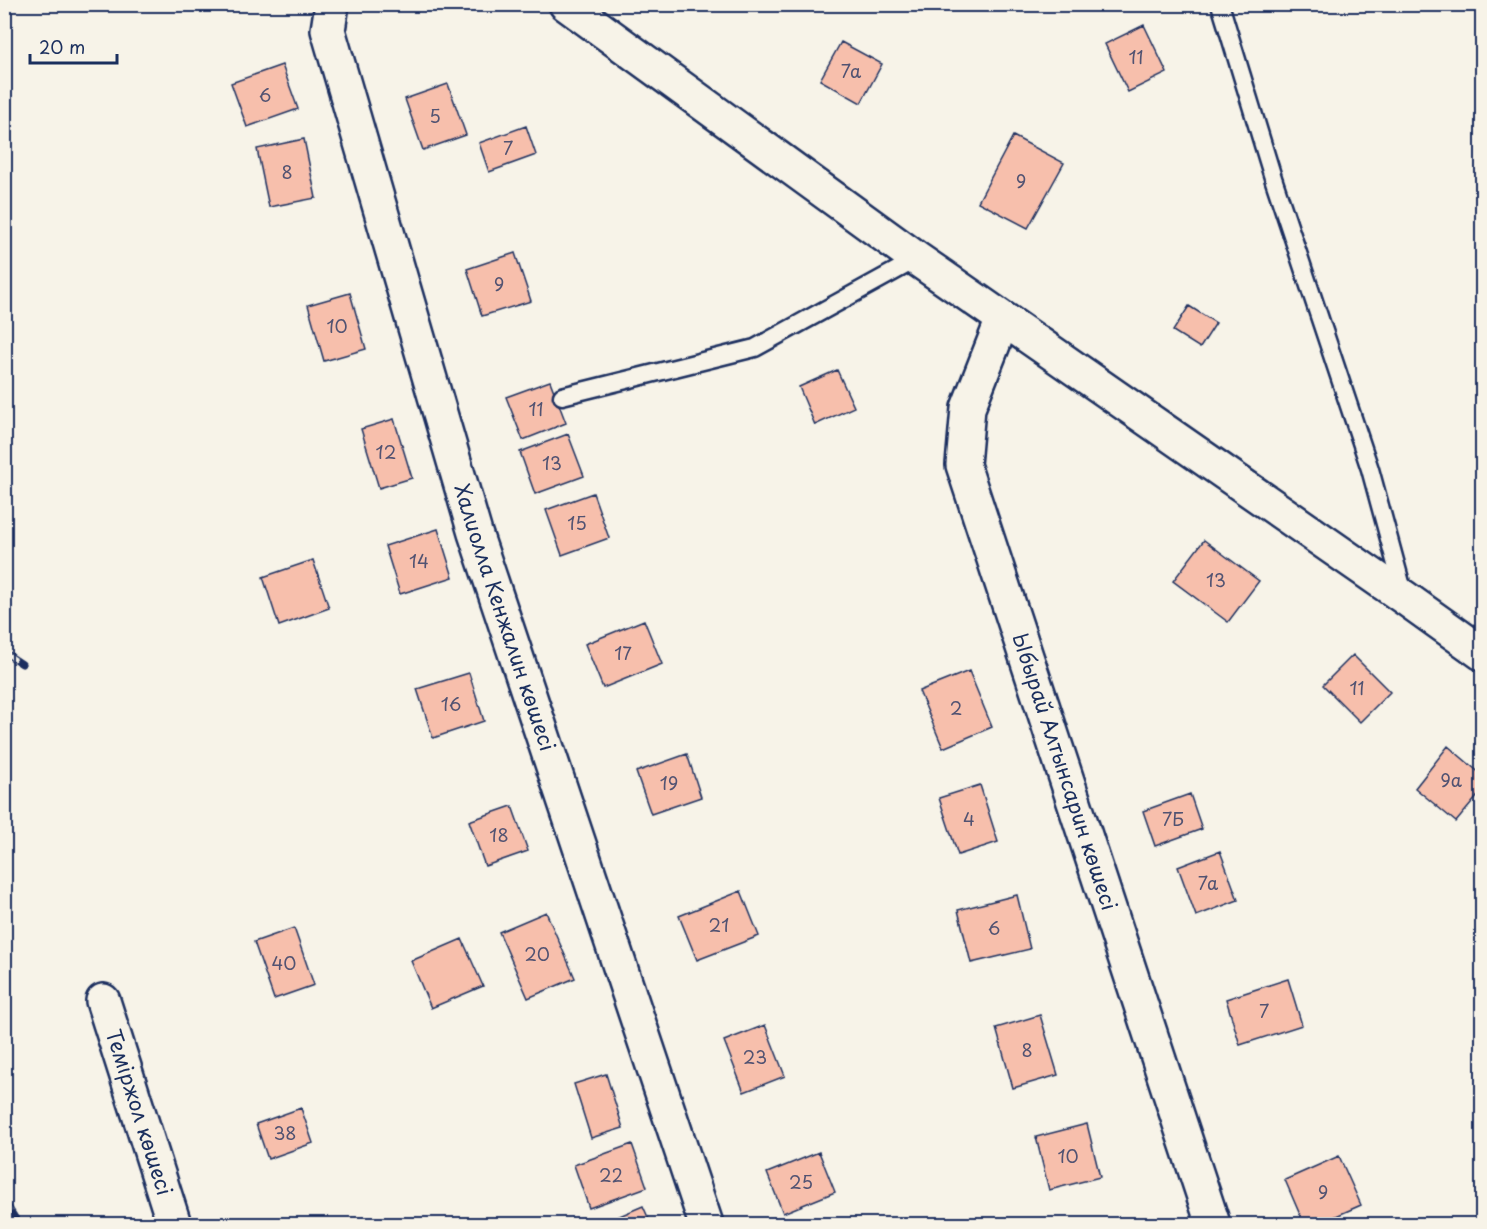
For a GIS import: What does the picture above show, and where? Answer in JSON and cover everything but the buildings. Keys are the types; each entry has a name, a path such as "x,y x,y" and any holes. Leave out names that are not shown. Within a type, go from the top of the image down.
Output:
{"street":[{"name":"Халиолла Кенжалин көшесі","path":"332,4 328,30 475,533 706,1224"},
{"path":"566,4 917,259 1482,653"},
{"name":"Ыбырай Алтынсарин көшесі","path":"1003,319 968,408 963,465 1213,1224"},
{"name":"Теміржол көшесі","path":"104,1000 174,1224"}],"lane":[{"path":"1220,4 1274,181 1370,469 1405,598"},
{"path":"562,396 755,348 917,259"}],"railway":[{"path":"4,652 22,664"},
{"path":"4,1200 19,1224"}]}
